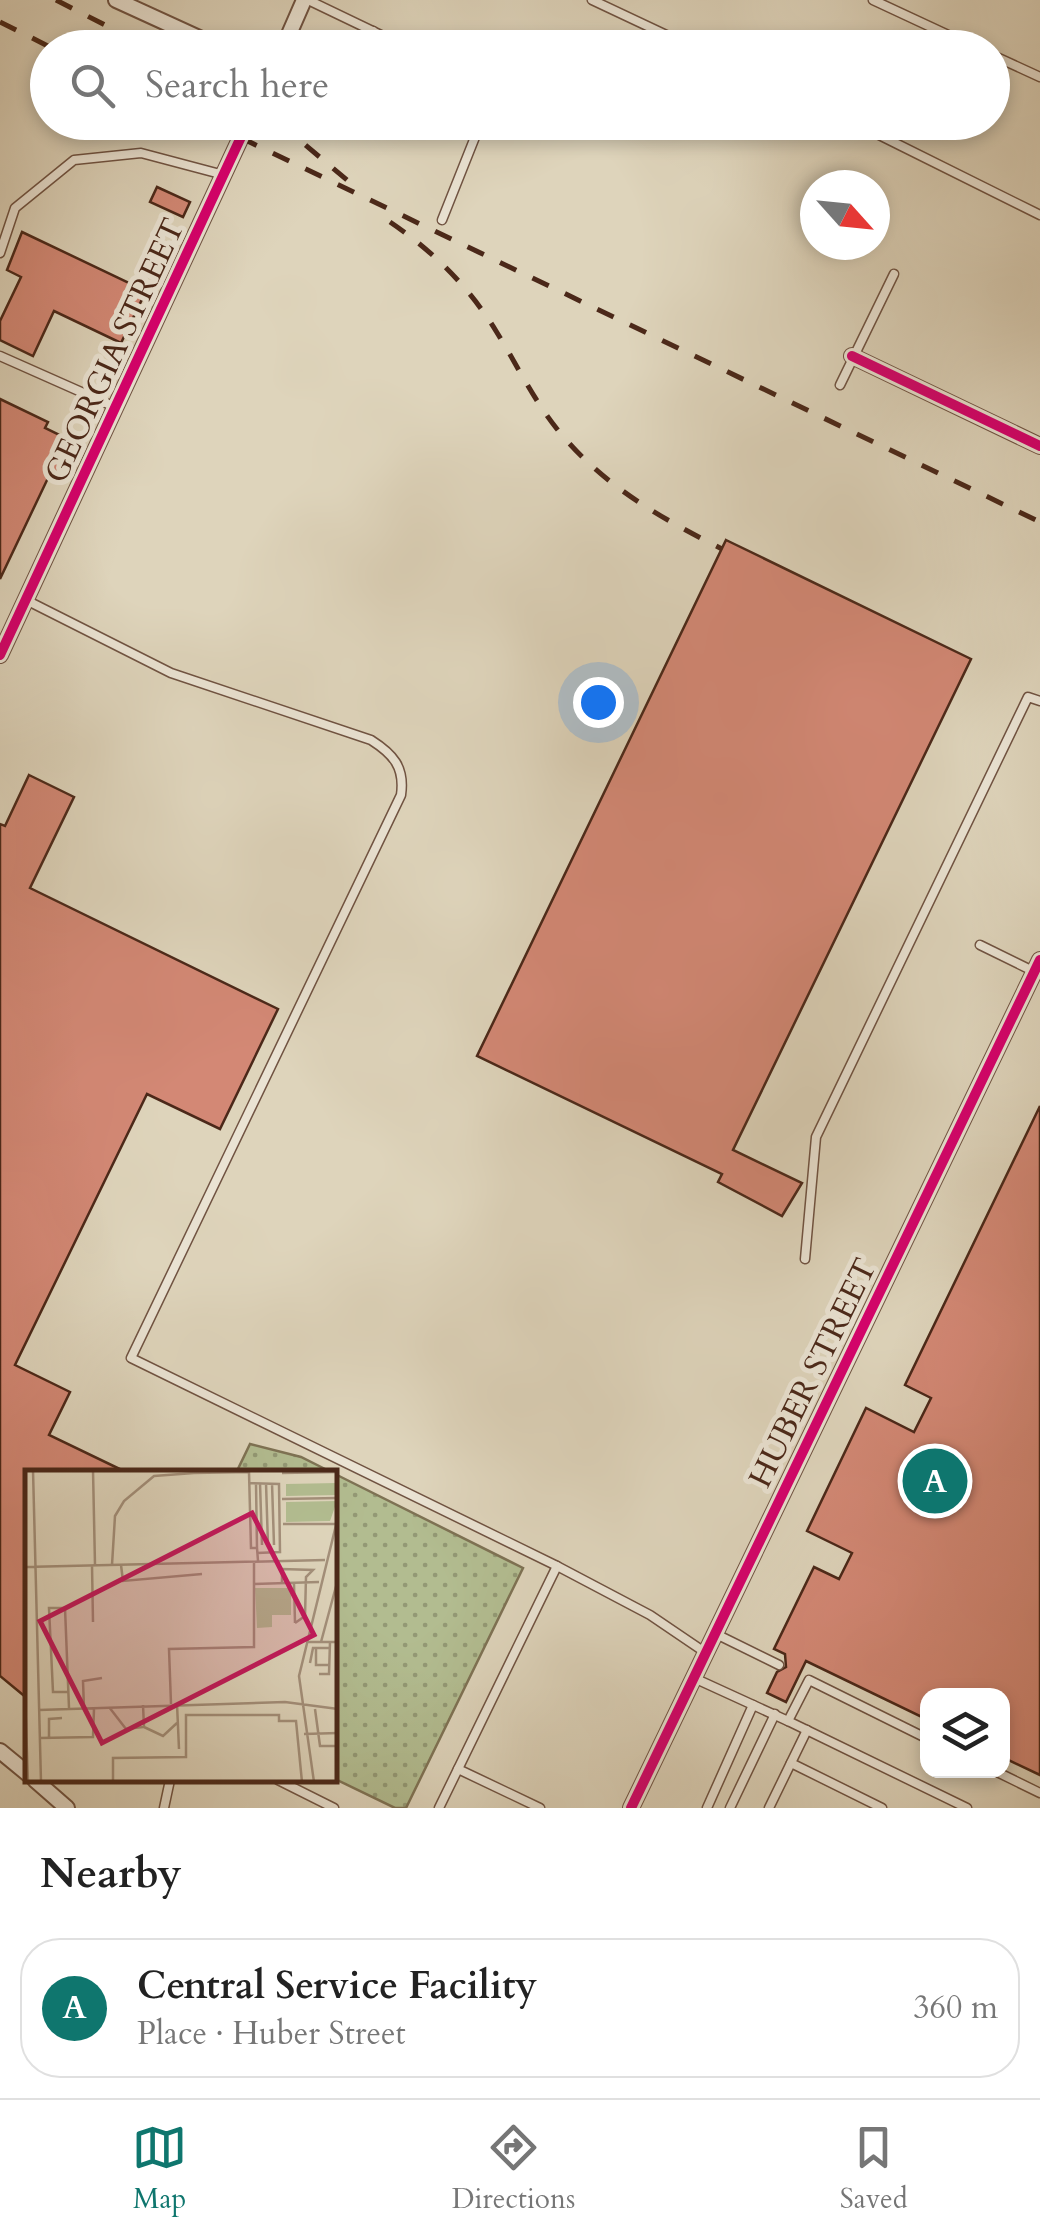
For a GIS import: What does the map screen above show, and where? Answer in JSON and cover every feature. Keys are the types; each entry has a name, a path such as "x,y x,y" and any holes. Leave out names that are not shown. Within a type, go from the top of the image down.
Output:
{"street":[{"path":"116,0 182,30"},
{"path":"291,30 306,0"},
{"name":"GEORGIA STREET","path":"2,646 240,140"},
{"path":"852,356 1040,446"},
{"name":"HUBER STREET","path":"631,1808 1037,966"},
{"path":"0,1751 25,1772"},
{"path":"38,1783 67,1808"}],"lane":[{"path":"306,0 372,30"},
{"path":"592,0 656,30"},
{"path":"873,0 937,30"},
{"path":"1010,63 1040,77"},
{"path":"442,220 474,140"},
{"path":"889,140 1040,215"},
{"path":"0,253 15,208 74,160 142,152 224,175"},
{"path":"840,385 894,274"},
{"path":"0,356 116,408"},
{"path":"26,600 171,673 370,740 388,752 403,778 402,795 130,1358 557,1566 650,1614 706,1653"},
{"path":"805,1259 816,1137 1028,697 1040,701"},
{"path":"980,945 1037,966"},
{"path":"439,1808 557,1566"},
{"path":"715,1634 779,1665"},
{"path":"799,1675 920,1735"},
{"path":"694,1678 967,1808"},
{"path":"788,1721 809,1680"},
{"path":"706,1808 753,1705"},
{"path":"730,1808 775,1714"},
{"path":"770,1808 808,1730"},
{"path":"791,1763 882,1808"},
{"path":"458,1769 540,1808"},
{"path":"1009,1778 1040,1793"},
{"path":"164,1808 169,1783"},
{"path":"284,1783 334,1808"}],"green space":[{"path":"250,1444 301,1457 327,1470 237,1470"},
{"path":"338,1476 523,1568 406,1808 395,1808 338,1780"}],"building":[{"path":"157,187 190,202 183,217 150,202"},
{"path":"22,232 146,291 121,343 54,311 33,356 0,340 0,321 21,277 7,270"},
{"path":"0,399 48,422 45,428 72,441 59,470 51,480 48,478 0,579"},
{"path":"726,540 971,659 733,1150 802,1183 782,1216 718,1182 722,1174 477,1056"},
{"path":"29,775 74,797 30,888 278,1009 220,1129 147,1094 15,1365 70,1392 49,1435 122,1470 25,1470 25,1697 0,1676 0,824 5,826"},
{"path":"1040,1106 1040,1775 1010,1761 1010,1688 920,1688 920,1716 806,1661 786,1702 767,1693 777,1672 786,1667 785,1654 774,1649 814,1567 839,1579 852,1553 807,1531 866,1408 914,1432 931,1398 905,1385"}],"railway":[{"path":"56,0 115,30"},
{"path":"0,22 30,37"},
{"path":"245,140 1040,522"},
{"path":"299,140 347,180"},
{"path":"390,222 421,245 474,299 540,406 574,449 633,498 722,549"}],"cycle path":[{"path":"0,655 240,140"},
{"path":"852,356 1040,446"},
{"path":"631,1808 1040,960"}],"place":[{"name":"Central Service Facility","path":"935,1481"}]}
